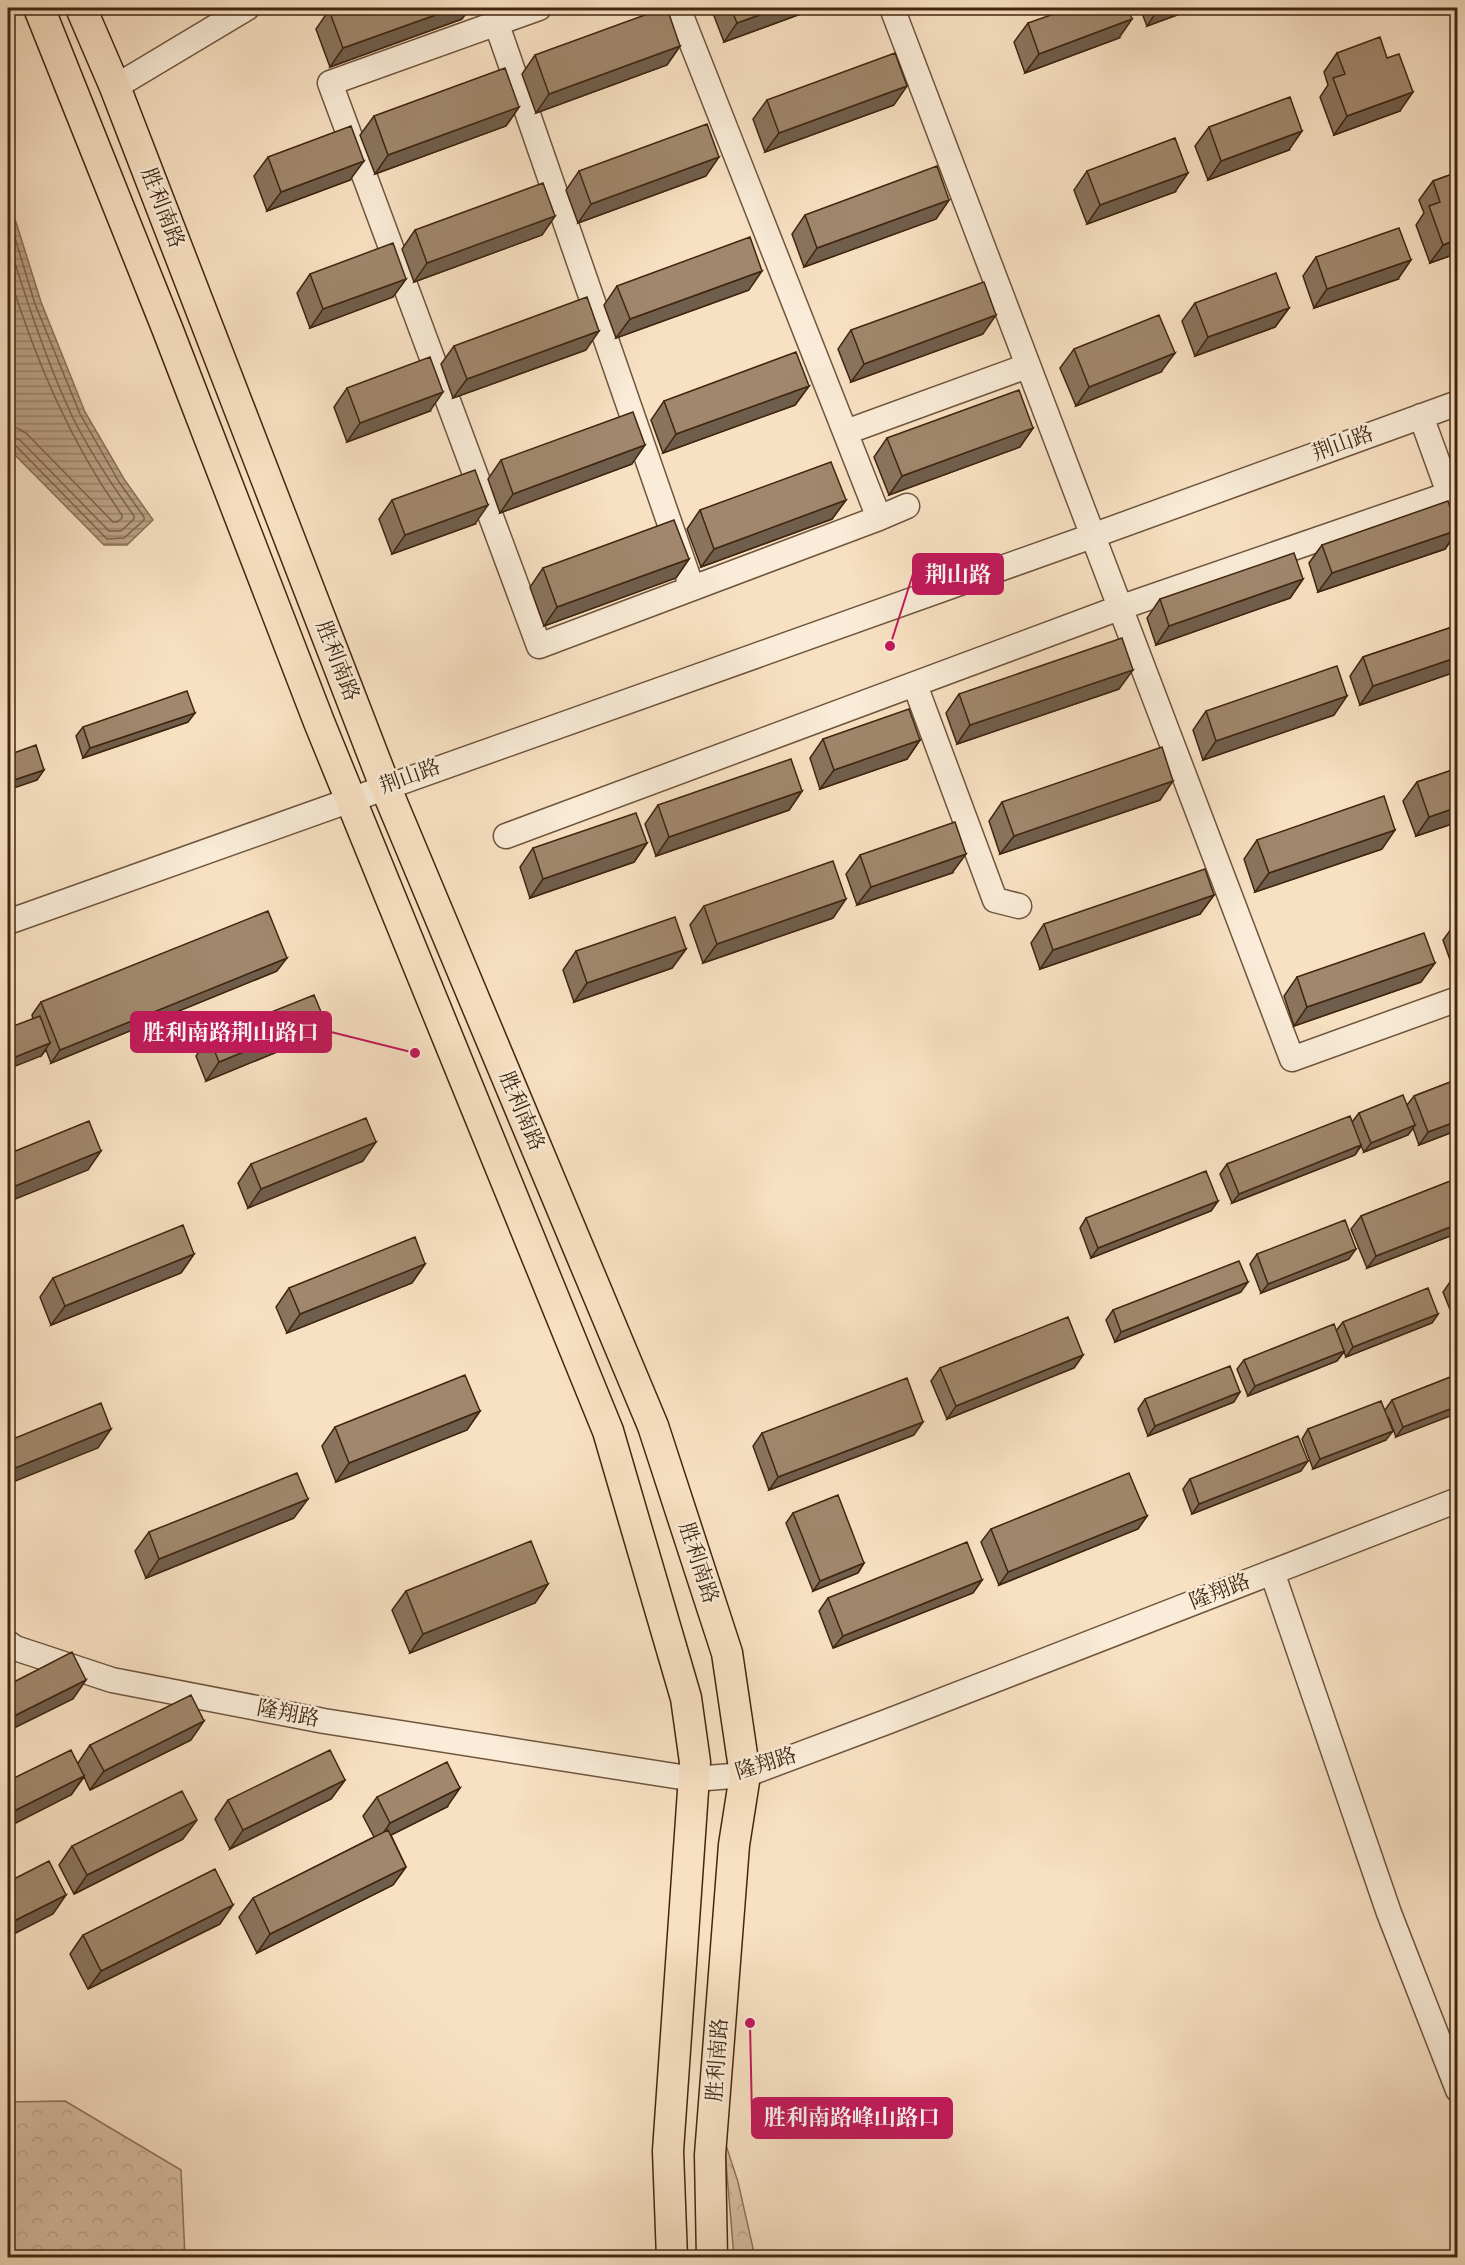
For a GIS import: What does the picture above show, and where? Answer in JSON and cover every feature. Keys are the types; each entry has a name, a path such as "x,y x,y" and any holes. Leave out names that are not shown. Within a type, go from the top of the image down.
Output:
{"main road":[{"name":"胜利南路","path":"39,8 163,316 351,799 608,1431 686,1698 695,1762 668,2151 672,2258"},
{"name":"胜利南路","path":"81,8 115,87 385,786 653,1426 727,1653 745,1775 734,1845 710,2155 712,2258"}],"street":[{"path":"115,87 247,8"},
{"path":"539,8 330,83 539,646 907,506"},
{"path":"678,8 879,518"},
{"path":"892,8 1292,1059 1458,999"},
{"path":"496,22 692,588"},
{"path":"846,432 1027,366"},
{"name":"荆山路","path":"8,922 1458,404"},
{"path":"1421,416 1453,492 1458,518"},
{"path":"506,836 1119,608 1453,492"},
{"path":"915,685 995,900 1019,906"},
{"name":"隆翔路","path":"8,1643 15,1648 111,1680 324,1721 694,1779 745,1775 1458,1500"},
{"path":"1272,1572 1389,1913 1458,2090"}],"green space":[{"path":"65,2101 181,2170 185,2257 8,2257 8,2102"},
{"path":"724,2139 738,2182 755,2257 734,2257"}],"water":[{"path":"8,210 16,222 41,302 85,412 124,479 153,520 127,545 104,545 8,448"}],"building":[{"path":"335,8 455,8 343,48 329,10"},
{"path":"667,8 680,46 549,94 535,55"},
{"path":"731,8 779,8 737,23"},
{"path":"1071,8 1128,8 1132,19 1039,54 1028,23"},
{"path":"1380,37 1387,58 1399,54 1413,92 1347,116 1333,78 1345,74 1337,53"},
{"path":"895,53 907,86 779,133 767,100"},
{"path":"505,68 519,107 388,155 374,116"},
{"path":"1290,97 1302,131 1221,161 1209,127"},
{"path":"707,124 719,157 591,204 579,171"},
{"path":"351,126 364,161 281,192 268,157"},
{"path":"1175,138 1188,173 1100,205 1087,171"},
{"path":"937,166 949,200 817,248 805,215"},
{"path":"1458,172 1458,239 1443,245 1429,206 1440,202 1433,181"},
{"path":"543,183 555,216 427,263 415,230"},
{"path":"1399,228 1411,260 1327,289 1316,257"},
{"path":"750,237 762,271 630,319 617,286"},
{"path":"393,243 406,279 323,309 310,274"},
{"path":"1276,273 1289,308 1208,337 1195,303"},
{"path":"984,282 996,315 864,364 851,330"},
{"path":"587,297 599,331 467,379 454,346"},
{"path":"1159,315 1175,353 1089,387 1074,349"},
{"path":"796,352 809,386 676,434 664,401"},
{"path":"430,357 443,392 360,423 347,388"},
{"path":"1019,390 1033,428 902,476 887,438"},
{"path":"633,412 645,445 513,494 501,460"},
{"path":"831,462 846,500 714,549 700,510"},
{"path":"475,470 488,505 405,535 392,500"},
{"path":"1448,501 1458,530 1332,573 1322,545"},
{"path":"674,520 689,559 557,607 543,568"},
{"path":"1294,553 1303,579 1169,626 1160,599"},
{"path":"1458,625 1458,657 1373,686 1363,657"},
{"path":"1122,638 1133,670 970,725 959,694"},
{"path":"1337,666 1347,696 1216,741 1206,711"},
{"path":"187,691 195,713 90,748 83,727"},
{"path":"909,709 920,740 834,770 823,739"},
{"path":"36,745 44,770 8,782 8,755"},
{"path":"1162,747 1173,781 1014,836 1002,802"},
{"path":"791,759 802,791 669,837 658,805"},
{"path":"1458,768 1458,807 1429,817 1417,782"},
{"path":"1384,796 1395,830 1269,873 1257,840"},
{"path":"636,813 647,843 543,879 533,848"},
{"path":"955,822 966,854 871,887 860,855"},
{"path":"833,861 846,899 717,944 704,906"},
{"path":"1205,869 1214,895 1053,950 1044,924"},
{"path":"268,911 287,958 60,1050 41,1002"},
{"path":"675,917 686,949 587,983 576,951"},
{"path":"1424,933 1435,963 1307,1007 1297,977"},
{"path":"314,995 324,1019 219,1062 209,1037"},
{"path":"40,1016 50,1043 8,1060 8,1028"},
{"path":"1458,1079 1458,1121 1428,1132 1414,1096"},
{"path":"1403,1095 1415,1125 1371,1143 1359,1113"},
{"path":"1350,1116 1361,1145 1239,1194 1227,1164"},
{"path":"366,1118 376,1142 261,1189 251,1164"},
{"path":"89,1121 101,1151 8,1189 8,1154"},
{"path":"1206,1171 1218,1201 1098,1248 1086,1218"},
{"path":"1458,1178 1458,1224 1376,1256 1361,1216"},
{"path":"1345,1220 1356,1249 1268,1284 1257,1254"},
{"path":"183,1225 194,1254 65,1306 53,1278"},
{"path":"415,1237 425,1264 300,1314 289,1288"},
{"path":"1239,1261 1248,1282 1121,1332 1113,1310"},
{"path":"1458,1279 1458,1301 1450,1282"},
{"path":"1428,1288 1438,1314 1353,1347 1343,1322"},
{"path":"1068,1317 1083,1355 956,1406 940,1368"},
{"path":"1334,1324 1344,1351 1255,1386 1244,1360"},
{"path":"1230,1366 1240,1392 1155,1426 1145,1399"},
{"path":"1458,1374 1458,1406 1403,1427 1392,1400"},
{"path":"465,1375 480,1411 349,1463 335,1427"},
{"path":"907,1378 923,1422 778,1477 762,1433"},
{"path":"1381,1401 1393,1431 1320,1459 1308,1429"},
{"path":"101,1403 111,1429 8,1471 8,1441"},
{"path":"1298,1436 1308,1461 1199,1504 1190,1479"},
{"path":"297,1473 308,1499 159,1559 149,1532"},
{"path":"1129,1473 1147,1516 1008,1572 991,1529"},
{"path":"838,1495 864,1563 820,1581 793,1513"},
{"path":"531,1541 548,1584 423,1634 406,1591"},
{"path":"967,1542 982,1580 843,1636 828,1598"},
{"path":"72,1652 86,1680 8,1719 8,1685"},
{"path":"191,1695 204,1721 104,1771 90,1745"},
{"path":"71,1750 84,1776 8,1814 8,1781"},
{"path":"330,1750 345,1780 243,1830 228,1800"},
{"path":"447,1762 460,1788 390,1823 377,1797"},
{"path":"182,1791 197,1820 87,1875 72,1846"},
{"path":"388,1830 406,1867 270,1934 253,1898"},
{"path":"49,1861 66,1895 8,1924 8,1882"},
{"path":"215,1869 233,1905 101,1971 83,1935"}],"place":[{"name":"荆山路","path":"890,646"},
{"name":"胜利南路荆山路口","path":"415,1053"},
{"name":"胜利南路峰山路口","path":"750,2023"}]}
